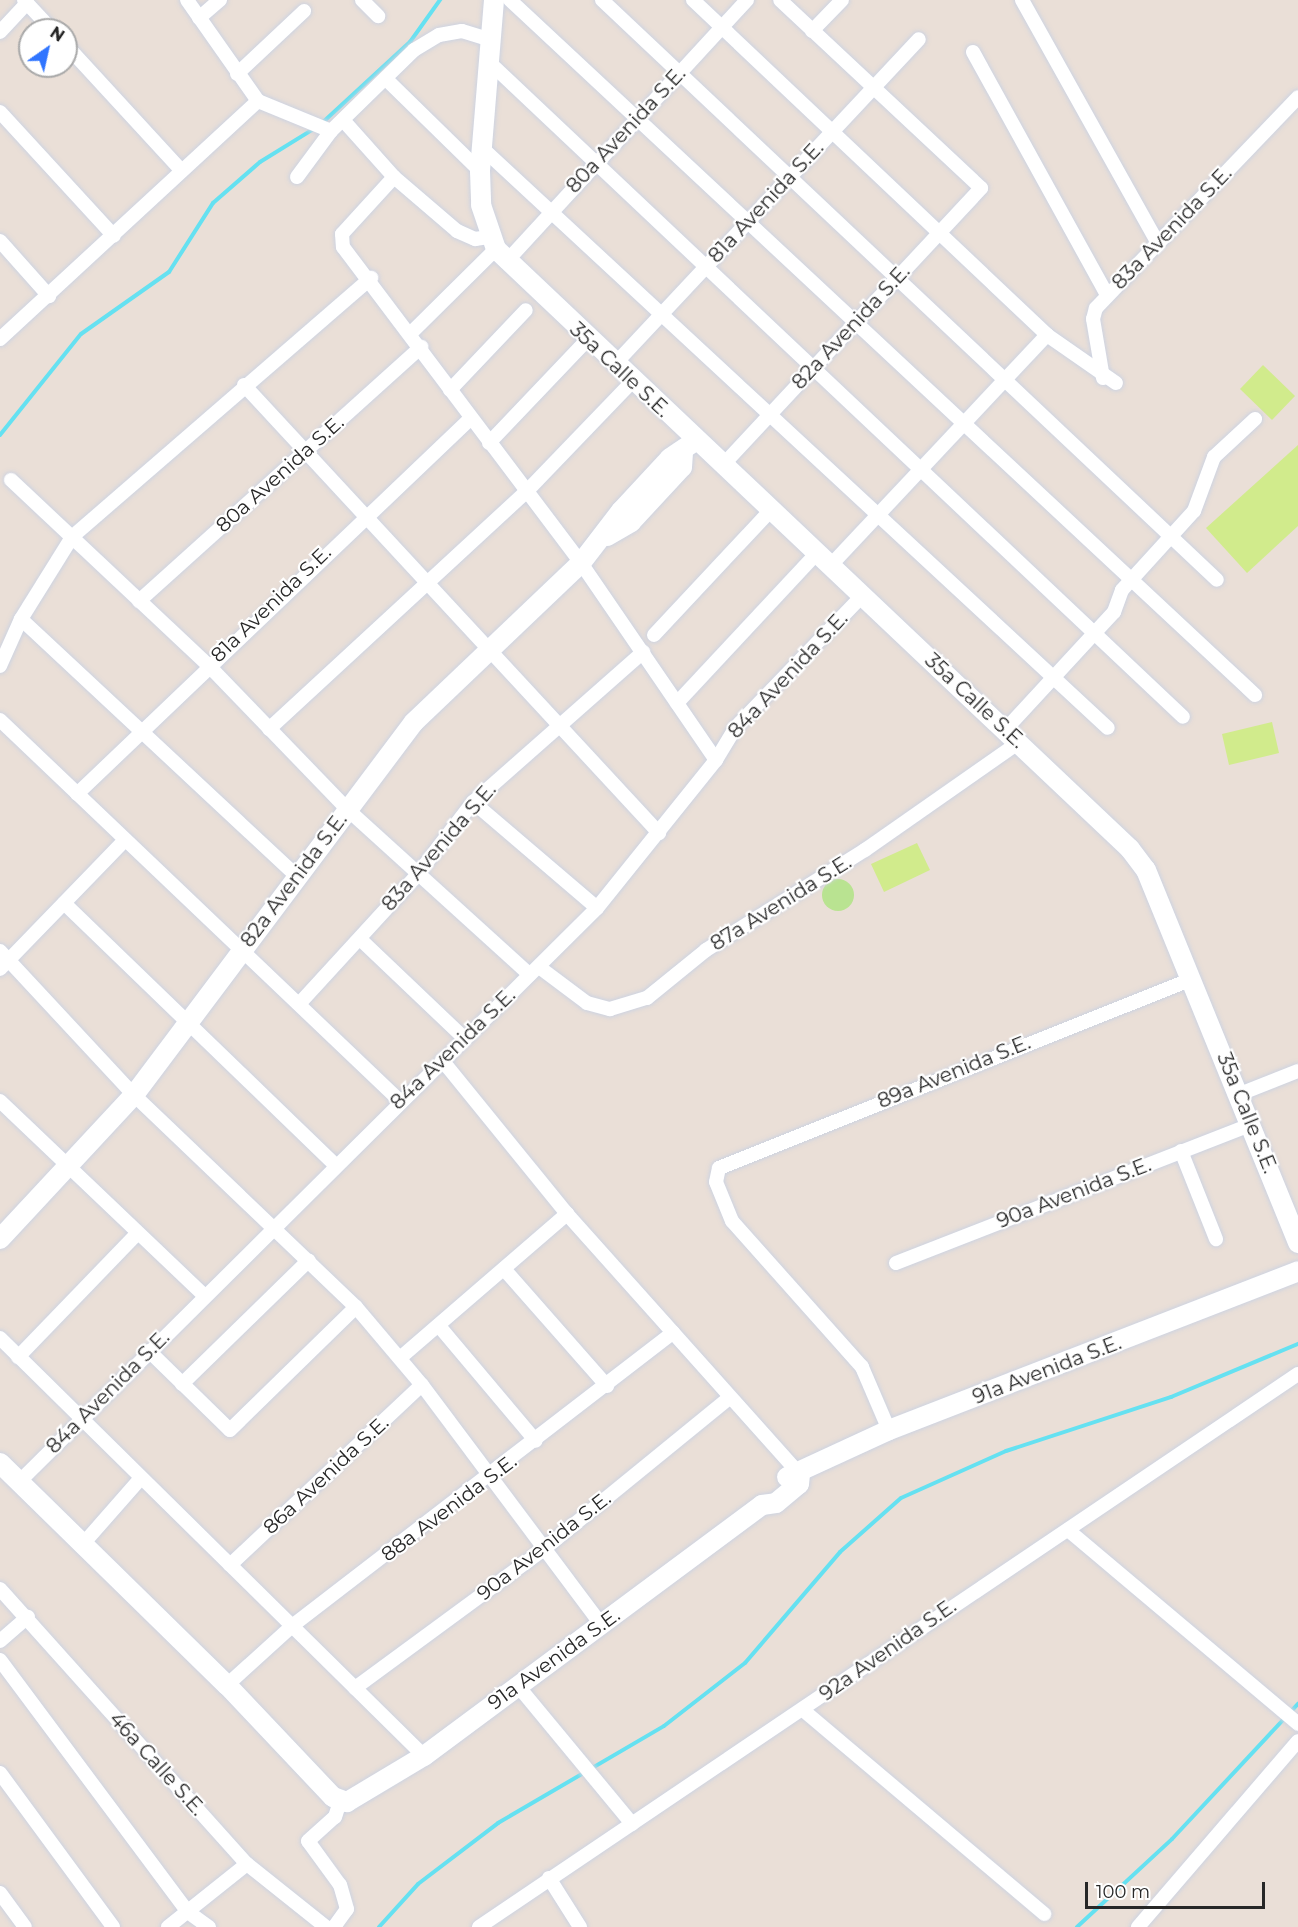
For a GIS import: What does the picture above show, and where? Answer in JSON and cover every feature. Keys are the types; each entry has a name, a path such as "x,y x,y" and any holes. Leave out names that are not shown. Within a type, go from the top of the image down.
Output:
{"street":[{"path":"187,0 258,101 331,130"},
{"path":"199,18 220,0"},
{"path":"362,0 378,16"},
{"path":"494,0 489,39 480,171 497,249"},
{"path":"510,0 1255,695"},
{"path":"602,0 787,180 1217,580"},
{"path":"677,703 824,559 878,514 1047,334 830,133 693,0"},
{"name":"80a Avenida S.E.","path":"412,332 497,249 552,210 747,0"},
{"path":"780,0 873,88"},
{"path":"812,32 842,0"},
{"path":"1022,0 1158,243"},
{"path":"0,32 26,1 41,18"},
{"path":"237,74 304,11"},
{"path":"297,177 331,130 414,50 439,35 462,31 489,39"},
{"name":"81a Avenida S.E.","path":"614,365 919,39"},
{"path":"973,52 1107,295"},
{"path":"78,58 181,170"},
{"path":"489,62 595,164 922,468 1183,717"},
{"path":"386,79 480,171"},
{"name":"82a Avenida S.E.","path":"722,466 981,188 873,88"},
{"name":"83a Avenida S.E.","path":"1047,334 1109,380 1093,319 1107,295 1298,97"},
{"path":"0,339 258,101"},
{"path":"0,112 114,236"},
{"path":"343,120 394,177 457,231 497,249"},
{"path":"482,148 552,210 1107,728"},
{"path":"394,177 342,234 343,247 371,278 412,332 470,419 525,493 582,563 716,760"},
{"path":"0,241 49,296"},
{"name":"35a Calle S.E.","path":"497,249 632,382 689,448 722,466 824,559 1110,826 1146,870 1240,1094 1298,1243"},
{"path":"0,666 21,619 72,537 244,385 371,278"},
{"path":"450,390 526,310"},
{"path":"489,443 587,340"},
{"name":"80a Avenida S.E.","path":"139,601 421,347"},
{"path":"269,729 525,493 632,382"},
{"path":"244,385 659,833"},
{"name":"81a Avenida S.E.","path":"78,794 208,664 470,419"},
{"name":"87a Avenida S.E.","path":"11,480 208,664 347,809 417,875 534,971 587,1003 610,1009 647,998 706,950 875,844 1012,736 1053,677 1114,612 1131,580 1194,512 1214,457 1255,419"},
{"name":"82a Avenida S.E.","path":"0,1239 68,1169 134,1095 414,722 582,563 605,537 631,522 682,467 689,448"},
{"path":"654,634 770,511"},
{"name":"84a Avenida S.E.","path":"19,1482 272,1226 597,908 716,760 735,728 862,596"},
{"path":"21,619 142,729 297,876"},
{"name":"83a Avenida S.E.","path":"299,1004 417,875 473,802 558,725 644,652"},
{"path":"0,720 400,1101"},
{"path":"473,802 597,908"},
{"path":"125,840 64,903 3,960 134,1095 356,1307 422,1385 601,1624"},
{"path":"64,903 189,1021 334,1165"},
{"path":"360,939 464,1038"},
{"name":"89a Avenida S.E.","path":"889,1430 862,1367 732,1221 716,1182 719,1168 1192,978"},
{"path":"442,1060 567,1214 673,1333 728,1399 800,1475"},
{"path":"1240,1094 1298,1071"},
{"path":"1,1104 136,1235 204,1295"},
{"name":"90a Avenida S.E.","path":"896,1263 1252,1124"},
{"path":"1181,1151 1216,1239"},
{"path":"400,1358 567,1214"},
{"path":"18,1357 136,1235"},
{"path":"182,1384 309,1260"},
{"path":"504,1269 607,1386"},
{"name":"91a Avenida S.E.","path":"340,1802 424,1756 762,1505 768,1492 790,1475 800,1475 889,1430 1298,1271"},
{"path":"148,1351 230,1430 356,1307"},
{"path":"439,1326 536,1441"},
{"name":"88a Avenida S.E.","path":"227,1685 292,1626 491,1478 673,1333"},
{"path":"0,1338 424,1756"},
{"name":"92a Avenida S.E.","path":"479,1927 803,1710 994,1575 1068,1530 1298,1374"},
{"name":"86a Avenida S.E.","path":"230,1565 422,1385"},
{"name":"90a Avenida S.E.","path":"355,1688 544,1549 728,1399"},
{"path":"0,1463 227,1685 340,1802 335,1817 308,1841 340,1885 346,1909 334,1927"},
{"path":"83,1544 141,1478"},
{"path":"1068,1530 1292,1720"},
{"name":"46a Calle S.E.","path":"0,1589 28,1617 247,1864 326,1927"},
{"path":"0,1641 28,1617"},
{"path":"0,1660 188,1911 208,1927"},
{"path":"518,1686 632,1824"},
{"path":"803,1710 1044,1914"},
{"path":"1138,1927 1298,1741"},
{"path":"0,1773 113,1927"},
{"path":"168,1927 247,1864"},
{"path":"549,1878 580,1927"},
{"path":"0,1893 25,1927"}],"green space":[{"path":"1263,365 1295,396 1272,420 1240,389"},
{"path":"1298,445 1298,526 1247,573 1206,528"},
{"path":"1272,722 1279,753 1229,765 1222,734"},
{"path":"917,843 930,870 884,892 871,864"},
{"path":"838,879 849,884 854,895 849,906 838,911 827,906 822,895 827,884"}],"waterway":[{"path":"321,124 410,42 440,0"},
{"path":"0,435 81,334 169,272 213,203 260,162 315,128"},
{"path":"379,1927 418,1884 498,1823 664,1726 745,1663 840,1552 901,1498 1006,1451 1171,1397 1298,1344"},
{"path":"1077,1927 1172,1839 1298,1704"}]}
